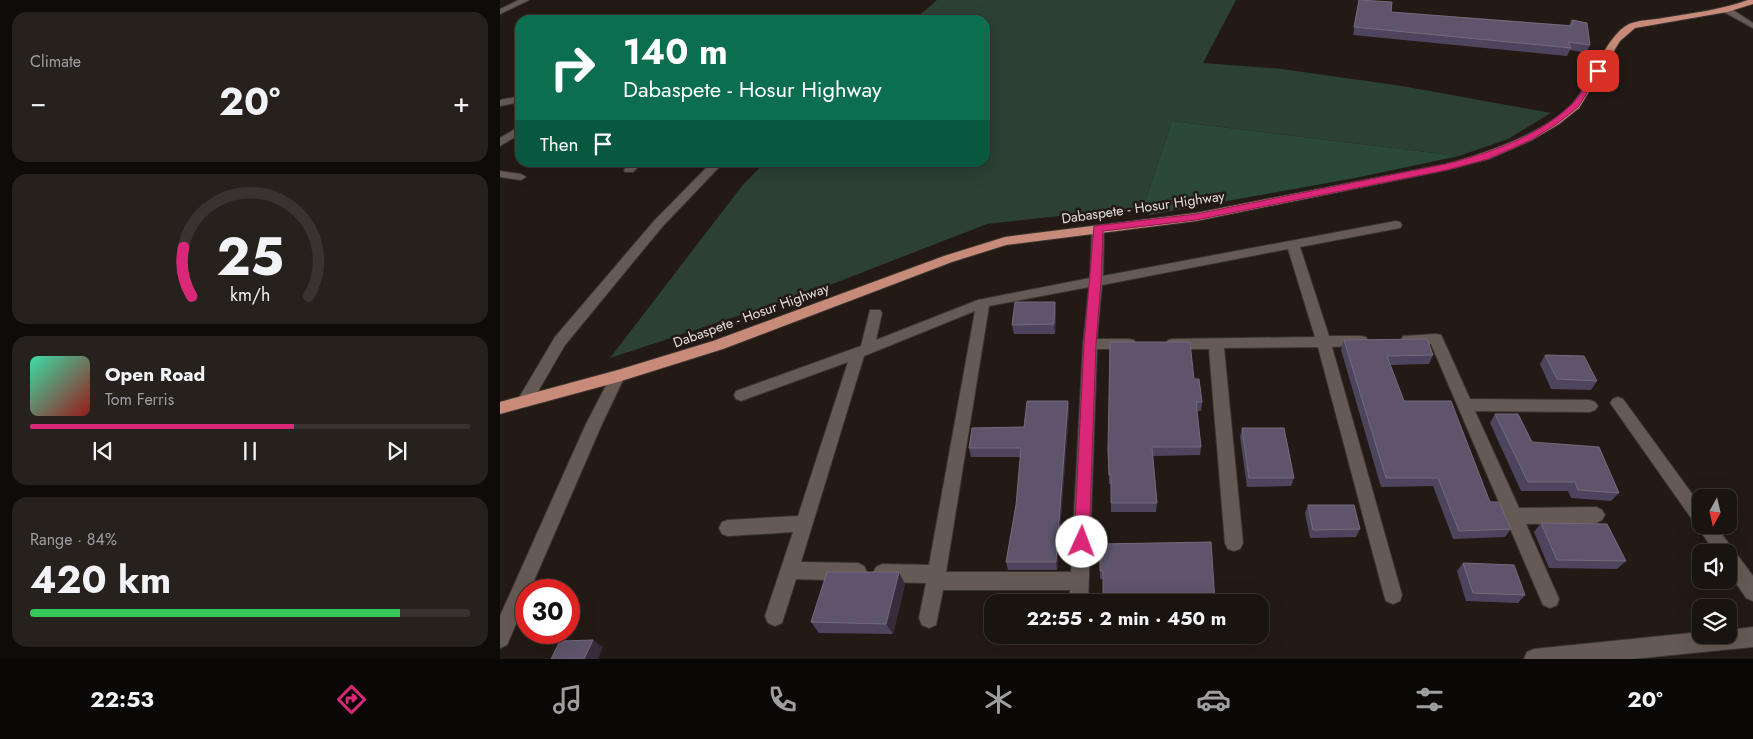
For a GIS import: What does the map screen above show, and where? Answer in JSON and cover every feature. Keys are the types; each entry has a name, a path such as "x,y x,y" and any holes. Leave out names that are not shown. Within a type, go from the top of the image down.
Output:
{"highway":[{"name":"Dabaspete - Hosur Highway","path":"500,408 618,376 718,345 948,259 1005,242 1196,217 1447,167 1485,157 1528,138 1576,106 1617,40 1632,26 1727,10 1753,1"}],"street":[{"path":"500,12 525,0"},
{"path":"1727,10 1753,26"},
{"path":"500,103 515,100"},
{"path":"500,143 515,132"},
{"path":"629,170 632,167"},
{"path":"525,401 560,340 658,224 714,167"},
{"path":"500,174 521,177"},
{"path":"740,395 863,351 983,303 1396,225"},
{"path":"1079,594 1090,344 1096,281 1098,229"},
{"path":"1293,245 1324,343 1393,595"},
{"path":"929,618 983,303"},
{"path":"775,616 804,523 875,313"},
{"path":"1398,340 1436,339 1550,598"},
{"path":"1090,344 1380,341"},
{"path":"1216,343 1234,542"},
{"path":"500,638 590,433 618,376"},
{"path":"1618,403 1692,507"},
{"path":"1464,405 1590,406"},
{"path":"1513,516 1596,515"},
{"path":"728,528 804,523"},
{"path":"1737,569 1753,592"},
{"path":"789,570 936,578 1080,581"},
{"path":"1534,659 1671,652 1753,637"}],"green space":[{"path":"937,0 1236,0 1203,63 1282,69 1402,86 1551,113 1508,139 1459,156 1172,121 1143,207 987,224 822,288 610,358 742,186 760,167 990,167 990,15 920,15"},
{"path":"1172,121 1459,156 1355,178 1149,215 1143,207"}],"building":[{"path":"1359,0 1392,2 1391,12 1572,26 1572,20 1587,23 1590,45 1568,42 1571,48 1354,27"},
{"path":"1015,302 1055,302 1054,324 1012,325"},
{"path":"1427,339 1433,355 1387,356 1404,401 1451,401 1490,502 1499,502 1511,529 1459,531 1438,478 1386,478 1344,340"},
{"path":"1110,342 1190,342 1194,379 1199,379 1202,402 1196,402 1201,447 1152,447 1157,503 1111,503 1111,475 1109,475 1108,450"},
{"path":"1545,355 1584,356 1597,381 1557,379"},
{"path":"1027,401 1068,401 1056,562 1006,562 1016,505 1021,448 969,448 972,428 1024,427"},
{"path":"1495,414 1518,414 1532,442 1599,447 1619,493 1578,490 1575,482 1528,482"},
{"path":"1242,428 1284,428 1294,478 1249,478"},
{"path":"1308,505 1354,505 1360,529 1313,530"},
{"path":"1541,523 1607,524 1626,561 1557,560"},
{"path":"1211,542 1214,594 1103,594 1103,571 1100,571 1100,544"},
{"path":"1463,563 1514,565 1525,595 1473,593"},
{"path":"827,572 899,572 886,624 811,622"},
{"path":"580,640 593,640 584,659 551,659 558,644 580,644"}],"route":[{"path":"1082,542 1090,344 1096,281 1098,229 1196,217 1447,167 1485,157 1528,138 1555,122 1576,106 1598,71"}]}
